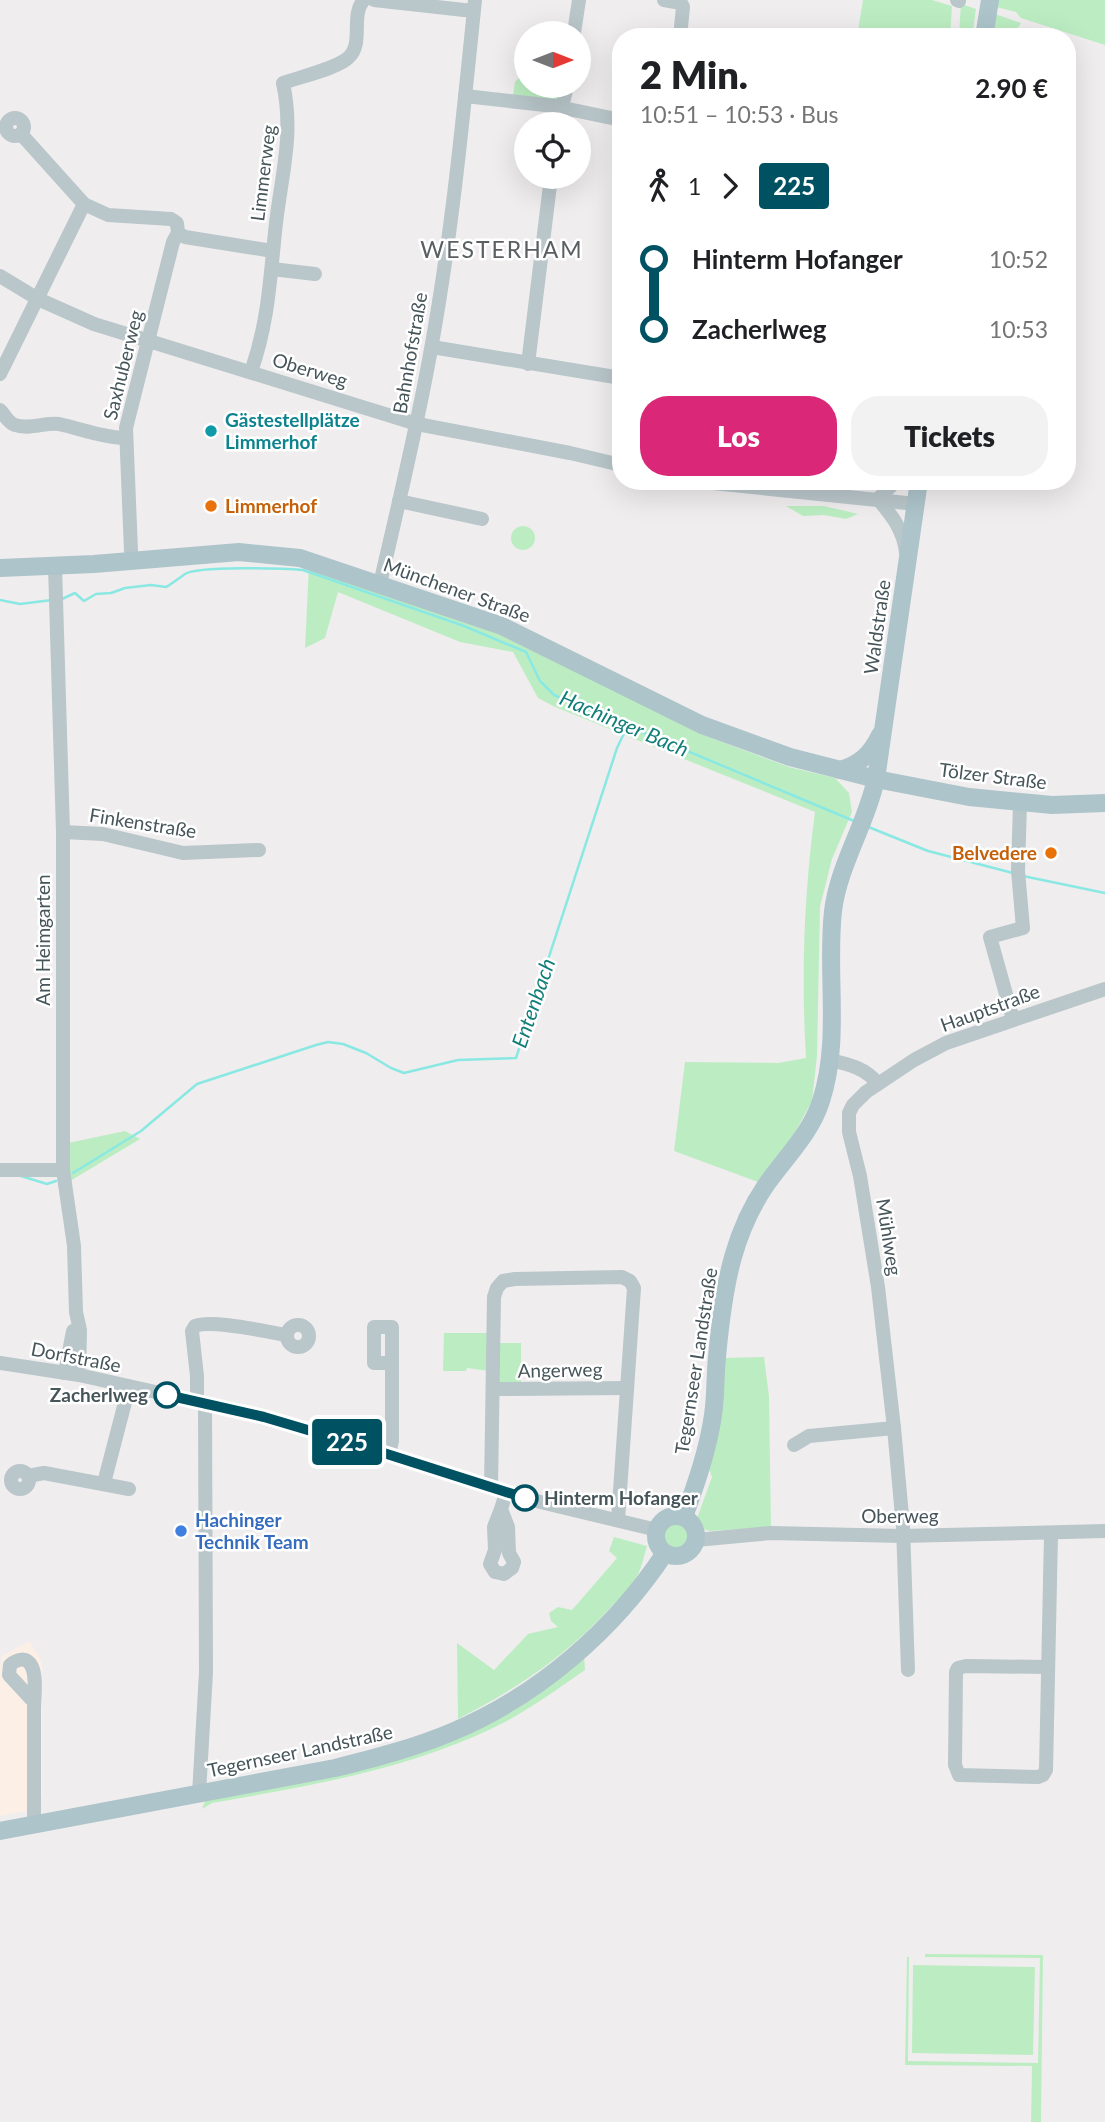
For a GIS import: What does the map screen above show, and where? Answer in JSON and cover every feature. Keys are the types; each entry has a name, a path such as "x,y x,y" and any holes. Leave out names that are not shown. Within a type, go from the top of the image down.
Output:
{"main road":[{"path":"985,28 990,0"},
{"name":"Waldstraße","path":"876,779 918,490"},
{"name":"Münchener Straße","path":"0,568 239,552 300,558 502,626 702,725 746,743 876,779"},
{"path":"860,828 858,791 840,770 863,760 884,728"},
{"path":"884,728 884,754 889,770 901,784"},
{"name":"Tölzer Straße","path":"876,779 969,797 1020,803 1052,806 1105,803"},
{"name":"Tegernseer Landstraße","path":"684,1517 711,1429 721,1320 733,1256 755,1201 812,1123 821,1104 830,1060 833,913 841,876 876,779"},
{"path":"668,1517 684,1517 693,1525 696,1540 693,1546 683,1555 665,1553 657,1542 657,1530 668,1517"},
{"name":"Tegernseer Landstraße","path":"0,1831 335,1768 390,1755 446,1735 492,1713 541,1681 595,1636 629,1602 665,1553"}],"street":[{"path":"576,21 579,0"},
{"path":"664,0 681,3 684,13 682,28"},
{"path":"366,1 474,6"},
{"name":"Limmerweg","path":"251,372 264,334 289,134 283,83 340,64 349,58 354,51 366,1"},
{"name":"Bahnhofstraße","path":"380,584 432,347 474,6"},
{"path":"465,96 563,107 612,118"},
{"path":"562,112 565,98"},
{"path":"7,127 85,204 108,215 171,219 177,223 178,233 185,237 273,250"},
{"path":"528,364 550,189"},
{"path":"0,374 85,204"},
{"name":"Saxhuberweg","path":"131,551 124,438 173,242 178,233"},
{"path":"271,269 314,274"},
{"name":"Oberweg","path":"0,276 38,299 94,324 416,424 612,463"},
{"path":"432,347 612,377"},
{"path":"0,410 9,422 16,426 48,426 55,423 90,433 124,438"},
{"path":"766,490 916,504"},
{"path":"878,499 887,490"},
{"path":"878,499 894,518 904,536 907,565"},
{"path":"399,501 482,519"},
{"name":"Am Heimgarten","path":"55,566 63,832 63,1170 74,1246 76,1312 80,1331 72,1374"},
{"path":"1013,1019 990,937 1023,928 1018,874 1020,803"},
{"name":"Finkenstraße","path":"63,832 103,834 183,853 259,850"},
{"name":"Hauptstraße","path":"894,1073 946,1043 1105,989"},
{"path":"830,1060 853,1065 872,1075 878,1084"},
{"name":"Mühlweg","path":"894,1073 853,1105 848,1120 873,1251 894,1428 908,1671"},
{"path":"0,1170 63,1170"},
{"path":"491,1488 494,1297 497,1288 503,1281 622,1277 634,1287 618,1520"},
{"path":"200,1794 206,1672 201,1402 192,1331 195,1326 201,1324 214,1324 287,1335"},
{"name":"Dorfstraße","path":"0,1363 72,1374 264,1417 389,1454 506,1493 657,1530"},
{"path":"389,1454 392,1441 392,1363"},
{"path":"104,1483 130,1387"},
{"name":"Angerweg","path":"494,1389 627,1388"},
{"path":"794,1445 809,1436 894,1428"},
{"path":"28,1476 44,1473 129,1489"},
{"path":"501,1509 506,1493"},
{"name":"Oberweg","path":"696,1540 771,1533 902,1536 1105,1531"},
{"path":"1047,1667 958,1668 955,1765 959,1775 1043,1775 1046,1770 1051,1534"},
{"path":"34,1702 34,1825"}],"shaded area":[{"path":"29,1641 42,1661 42,1796 34,1810 0,1816 0,1668 2,1656"}],"green space":[{"path":"863,0 932,0 952,6 951,28 858,28"},
{"path":"997,0 1105,0 1105,45 1076,36 1076,28 1052,28 1021,18 1016,12 996,7"},
{"path":"961,1 964,5 976,9 973,28 960,28"},
{"path":"995,14 1021,23 1018,28 993,28"},
{"path":"536,98 560,98 559,101"},
{"path":"786,506 824,506 858,514 846,519 824,515 803,516"},
{"path":"523,526 532,529 535,538 532,547 523,550 514,547 511,538 514,529"},
{"path":"309,565 499,632 701,734 789,767 835,778 849,793 852,812 832,859 820,907 817,1056 812,1101 792,1138 758,1182 674,1151 685,1062 778,1063 806,1058 804,935 815,812 553,706 538,698 513,652 460,642 338,592 325,638 305,648"},
{"path":"125,1131 140,1139 70,1181 68,1143"},
{"path":"444,1333 489,1333 489,1371 467,1368 466,1371 443,1371"},
{"path":"500,1343 521,1343 521,1386 499,1385"},
{"path":"764,1357 769,1396 771,1527 710,1531 700,1528 696,1521 712,1477 709,1469 723,1358"},
{"path":"676,1521 686,1526 691,1536 686,1546 676,1551 666,1546 661,1536 666,1526"},
{"path":"614,1537 647,1546 639,1573 628,1590 593,1626 539,1671 458,1719 457,1643 494,1670 528,1634 558,1627 551,1621 549,1613 558,1607 572,1610 617,1558 609,1551"},
{"path":"584,1655 585,1670 518,1715 461,1742 427,1755 356,1775 212,1803 202,1809 205,1801 402,1756"},
{"path":"925,1954 1043,1955 1041,2122 1031,2122 1032,2066 905,2065 907,1957 908,2061 1038,2063 1040,1958 925,1957"},
{"path":"913,1965 1035,1967 1033,2055 912,2053"}],"waterway":[{"name":"Hachinger Bach","path":"62,599 75,593 84,601 96,594 125,588 151,585 166,587 193,571 260,568 303,570 464,626 526,652 540,681 554,695 854,821"},
{"name":"Hachinger Bach","path":"0,600 20,604 52,600"},
{"name":"Entenbach","path":"73,1173 141,1131 197,1084 316,1045 328,1042 343,1044 404,1073 458,1060 516,1058 617,748 628,725"},
{"name":"Hachinger Bach","path":"866,826 928,851 1013,873"},
{"name":"Hachinger Bach","path":"1023,876 1105,893"},
{"name":"Entenbach","path":"21,1176 47,1184 56,1181"}],"bus line":[{"name":"225","path":"167,1395 264,1417 525,1498"}],"place":[{"name":"Gästestellplätze Limmerhof","path":"211,431"},
{"name":"Limmerhof","path":"211,506"},
{"name":"Belvedere","path":"1051,853"},
{"name":"Zacherlweg","path":"167,1395"},
{"name":"Hinterm Hofanger","path":"525,1498"},
{"name":"Hachinger Technik Team","path":"181,1531"}],"district":[{"name":"WESTERHAM","path":"502,250"}]}
